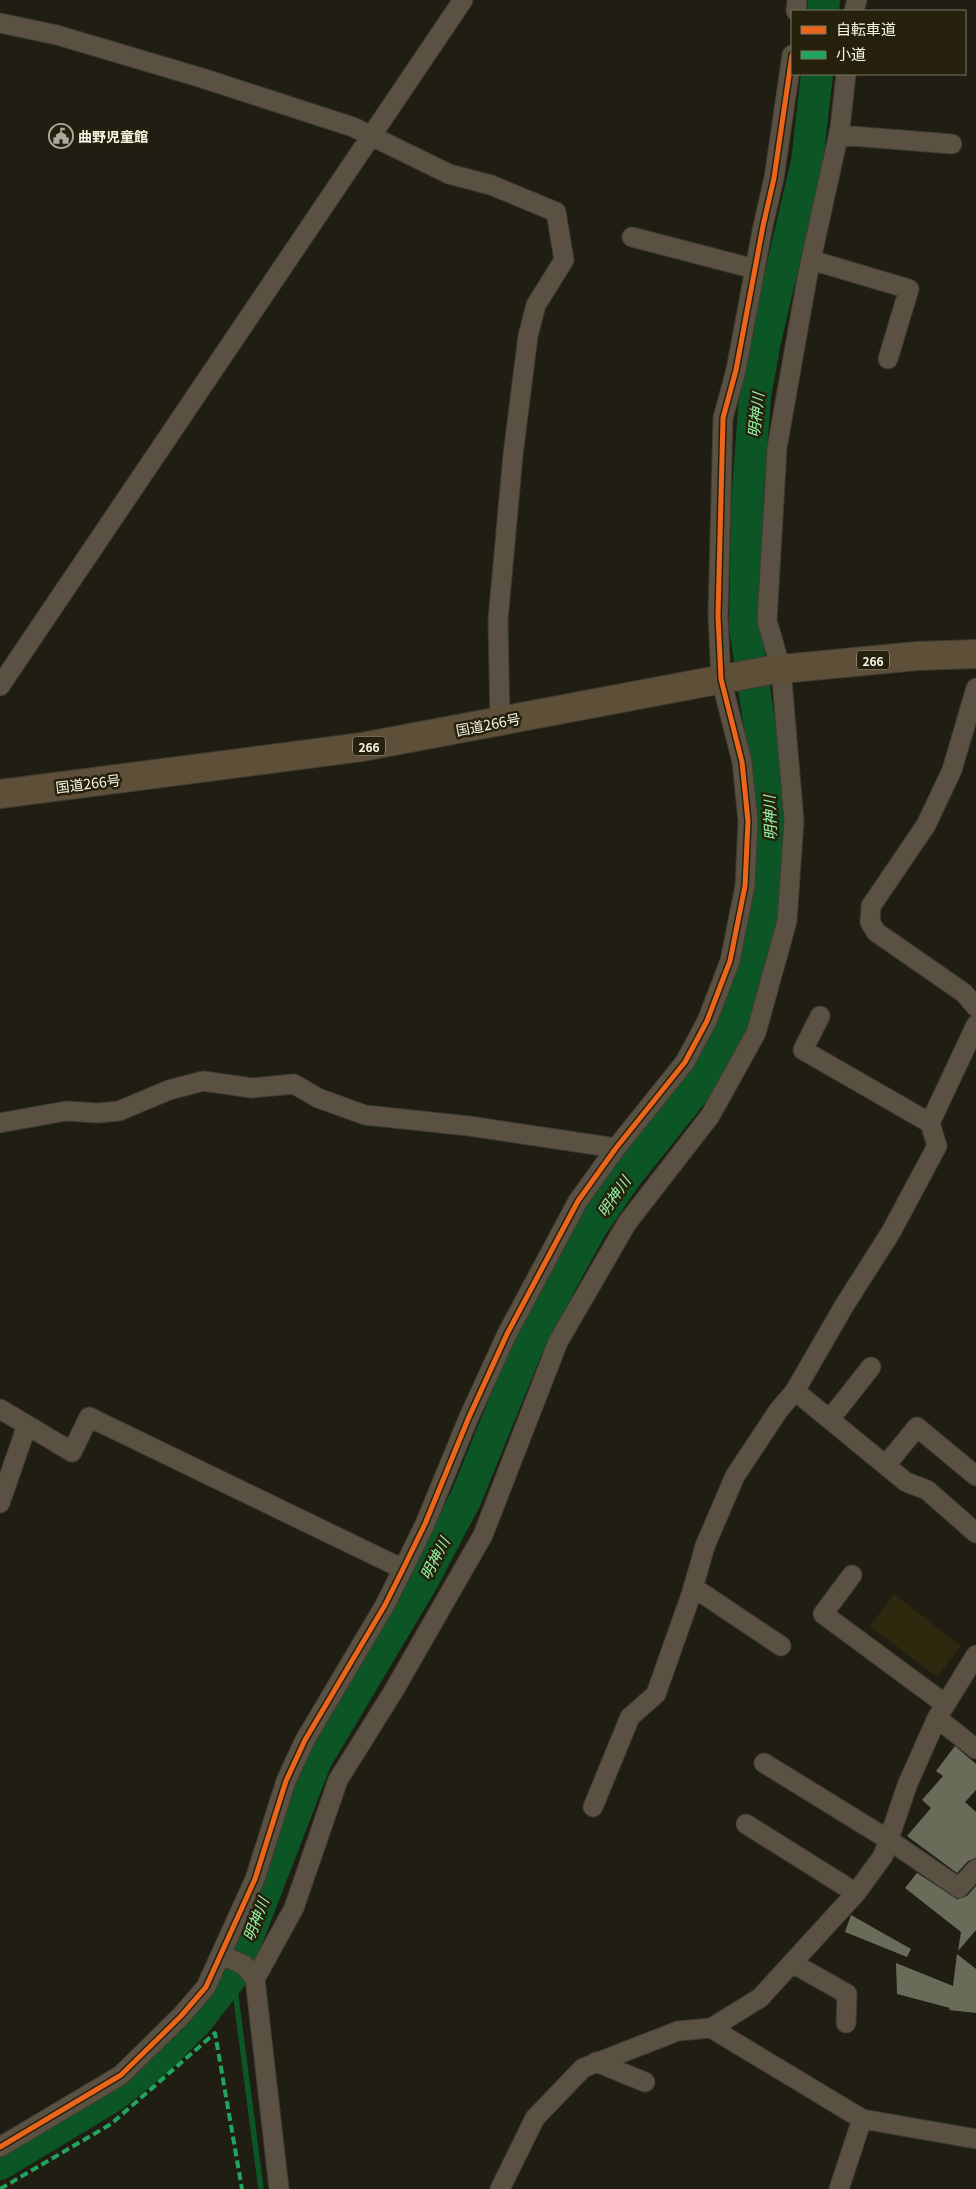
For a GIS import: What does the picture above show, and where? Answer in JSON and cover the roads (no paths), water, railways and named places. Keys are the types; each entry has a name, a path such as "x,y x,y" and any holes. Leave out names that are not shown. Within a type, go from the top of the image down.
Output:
{"highway":[{"name":"国道266号","path":"0,794 362,748 776,669 917,656 976,654"}],"street":[{"path":"0,686 463,0"},
{"path":"0,23 57,35 193,75 372,134 449,174 491,185 556,212 564,260 536,305 528,336 512,455 498,620 500,722"},
{"path":"280,2189 238,1964 255,1879 286,1781 304,1740 385,1605 403,1570 425,1524 469,1416 506,1334 578,1201 616,1148 685,1062 707,1021 730,961 745,886 748,821 742,762 718,616 723,418 736,370 754,269 774,178 791,61"},
{"path":"0,2146 121,2075 181,2016 206,1987 238,1964 294,1908 338,1780 393,1692 483,1535 558,1342 627,1223 710,1116 756,1033 787,921 794,821 776,669 767,621 777,448 811,260 839,135 846,75"},
{"path":"839,135 952,144"},
{"path":"632,237 754,269"},
{"path":"811,260 909,289 888,360"},
{"path":"976,688 952,770 926,825 871,906 870,922 876,932 964,993 976,1007"},
{"path":"820,1016 803,1050 930,1123"},
{"path":"593,1807 630,1717 656,1694 705,1546 736,1476 778,1411 795,1391 921,1178 937,1146 930,1123 976,1025"},
{"path":"0,1123 66,1111 98,1113 119,1111 169,1090 203,1081 252,1088 294,1084 318,1098 365,1115 469,1126 616,1148"},
{"path":"830,1419 871,1367"},
{"path":"795,1391 906,1482 927,1490 976,1533"},
{"path":"0,1409 72,1452 89,1418 403,1570"},
{"path":"0,1503 27,1425"},
{"path":"886,1465 917,1427 976,1476"},
{"path":"852,1575 823,1614 941,1711 976,1749"},
{"path":"693,1587 781,1646"},
{"path":"500,2189 535,2118 583,2068 678,2031 710,2028 760,1998 794,1964 856,1893 883,1856 908,1783 941,1711 976,1655"},
{"path":"764,1763 890,1840 959,1888 976,1869"},
{"path":"746,1824 856,1893"},
{"path":"794,1964 847,1994 846,2023"},
{"path":"710,2028 862,2119 976,2139"},
{"path":"596,2062 645,2082"},
{"path":"839,2189 862,2119"}],"waterway":[{"name":"明神川","path":"823,10 824,0"},
{"name":"明神川","path":"0,2164 113,2096 157,2061 197,2021 233,1975 316,1760 423,1580 466,1498 526,1350 564,1277 592,1226 627,1175 695,1090 715,1059 732,1023 758,936 766,892 770,843 767,775 745,627 747,505 755,396 765,341 807,162 817,75"},
{"path":"233,1975 261,2189"}],"place":[{"name":"曲野児童館","path":"61,136"}]}
